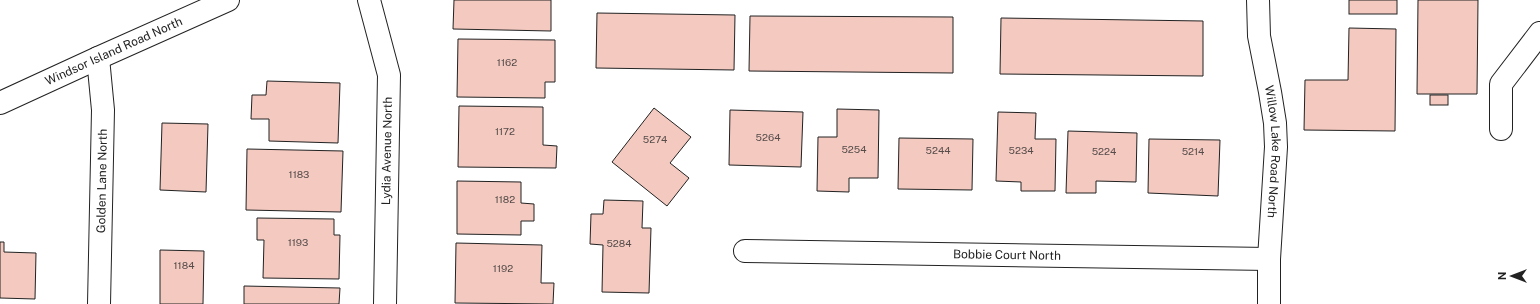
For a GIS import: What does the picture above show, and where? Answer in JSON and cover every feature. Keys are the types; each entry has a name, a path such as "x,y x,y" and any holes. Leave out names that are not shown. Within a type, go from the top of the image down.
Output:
{"street":[{"name":"Windsor Island Road North","path":"0,103 228,0"},
{"name":"Lydia Avenue North","path":"369,0 388,75 385,304"},
{"name":"Willow Lake Road North","path":"1258,0 1259,36 1275,123 1276,147 1269,259 1269,304"},
{"path":"1501,129 1501,84 1540,33"},
{"name":"Golden Lane North","path":"98,58 103,110 99,304"},
{"name":"Bobbie Court North","path":"745,250 1269,259"}],"building":[{"path":"454,0 551,0 551,31 453,29"},
{"path":"1349,0 1397,0 1397,14 1349,14"},
{"path":"1418,0 1478,0 1477,94 1417,94"},
{"path":"597,13 735,15 734,70 596,68"},
{"path":"750,16 953,17 953,73 749,71"},
{"path":"1001,18 1203,21 1203,76 1000,74"},
{"path":"1349,28 1396,29 1395,131 1304,130 1305,80 1348,80"},
{"path":"458,39 555,40 555,82 545,82 545,98 457,97"},
{"path":"267,81 340,83 338,143 269,141 269,119 251,119 252,95 266,95"},
{"path":"1430,95 1448,95 1448,105 1430,105"},
{"path":"459,106 543,107 543,145 557,146 556,168 458,167"},
{"path":"654,108 691,137 670,163 689,178 667,206 612,162"},
{"path":"837,109 879,110 878,178 849,178 849,192 817,191 818,137 837,137"},
{"path":"730,110 803,112 801,167 729,165"},
{"path":"998,112 1036,113 1035,139 1056,139 1055,191 1021,191 1021,182 996,181"},
{"path":"162,123 208,124 206,192 160,190"},
{"path":"1068,131 1137,133 1136,182 1096,181 1096,193 1066,193"},
{"path":"899,138 973,139 972,190 898,189"},
{"path":"1149,139 1220,140 1218,196 1148,193"},
{"path":"247,149 343,151 341,212 246,210"},
{"path":"457,181 521,182 521,203 534,204 534,221 521,221 521,235 457,234"},
{"path":"604,200 643,201 642,228 651,228 649,293 602,292 603,245 590,244 591,214 603,214"},
{"path":"257,218 334,219 334,235 340,235 339,279 263,278 264,240 257,240"},
{"path":"0,242 4,242 4,252 36,253 35,299 0,298"},
{"path":"456,243 542,245 541,283 554,283 553,304 455,303"},
{"path":"160,250 204,251 203,304 160,304"},
{"path":"244,286 340,288 339,304 244,304"}]}
